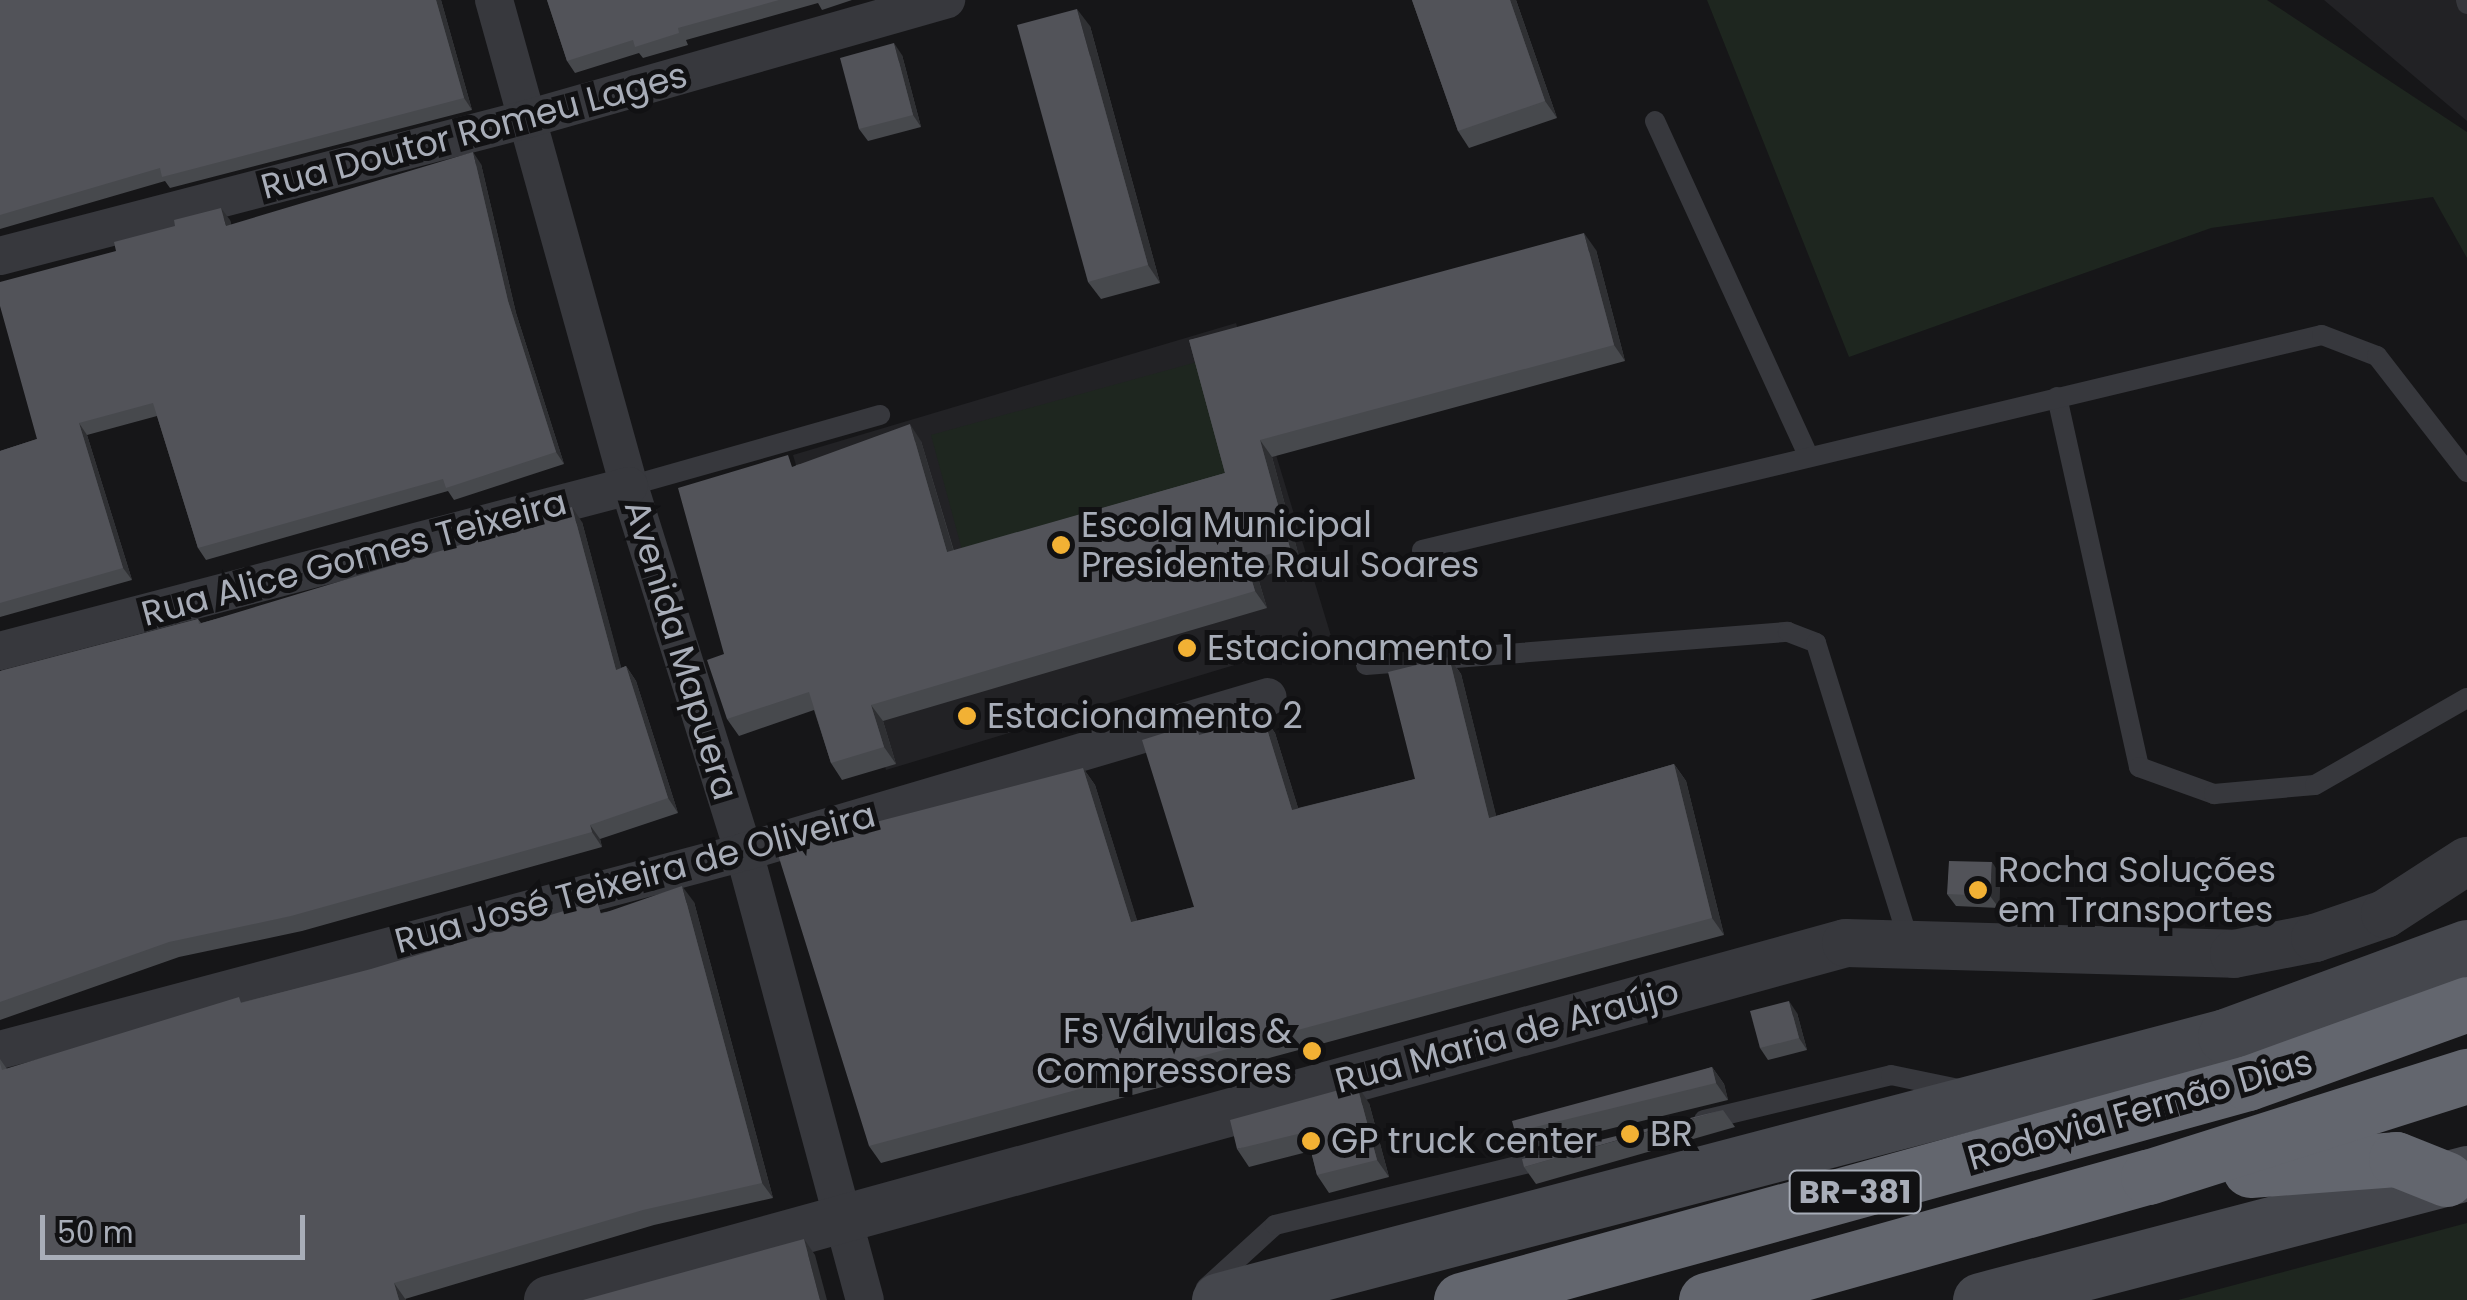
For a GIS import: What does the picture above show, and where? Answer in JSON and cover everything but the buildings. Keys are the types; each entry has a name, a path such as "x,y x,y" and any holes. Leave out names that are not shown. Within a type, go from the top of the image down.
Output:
{"highway":[{"name":"Rodovia Fernão Dias","path":"1461,1300 2248,1083 2467,1004"},
{"name":"Rodovia Fernão Dias","path":"1706,1300 2148,1177 2467,1076"},
{"name":"BR-381","path":"2148,1177 2396,1159 2456,1176"}],"main road":[{"name":"BR-381","path":"1218,1300 2004,1098 2226,1036 2467,947"},
{"name":"BR-381","path":"2001,1297 2456,1176"}],"street":[{"name":"Avenida Mapuera","path":"494,0 630,486 744,852 865,1300"},
{"name":"Rua Doutor Romeu Lages","path":"0,256 527,119 946,0"},
{"name":"Rua Alice Gomes Teixeira","path":"0,652 630,486"},
{"name":"Rua José Teixeira de Oliveira","path":"0,1050 744,852 1268,697"},
{"name":"Rua Maria de Araújo","path":"548,1300 1846,943 2234,954 2315,938 2385,914 2467,861"}],"lane":[{"path":"1655,120 1808,455"},
{"path":"1422,550 1808,455 2322,336 2378,356 2467,472"},
{"path":"2057,398 2139,766 2214,794 2314,785 2467,698"},
{"name":"Rua Alice Gomes Teixeira","path":"630,486 880,415"},
{"path":"1366,665 1788,632 1816,643 1910,944"},
{"path":"1684,1126 1891,1075 2004,1098"},
{"path":"1192,1300 1275,1224 1572,1152"}],"shaded area":[{"path":"1707,0 2267,0 2467,132 2467,258 2433,197 2211,228 1849,357"},
{"path":"2324,0 2467,0 2467,121"},
{"name":"Escola Municipal Presidente Raul Soares","path":"1236,323 1331,636 886,770 793,455"},
{"path":"1197,362 1232,487 965,561 931,435"},
{"path":"2467,1223 2467,1300 2178,1300"}],"place":[{"name":"Escola Municipal Presidente Raul Soares","path":"1061,545"},
{"name":"Estacionamento 1","path":"1187,648"},
{"name":"Estacionamento 2","path":"967,716"},
{"name":"Rocha Soluções em Transportes","path":"1978,890"},
{"name":"Fs Válvulas & Compressores","path":"1312,1051"},
{"name":"BR","path":"1630,1134"},
{"name":"GP truck center","path":"1311,1141"}]}
